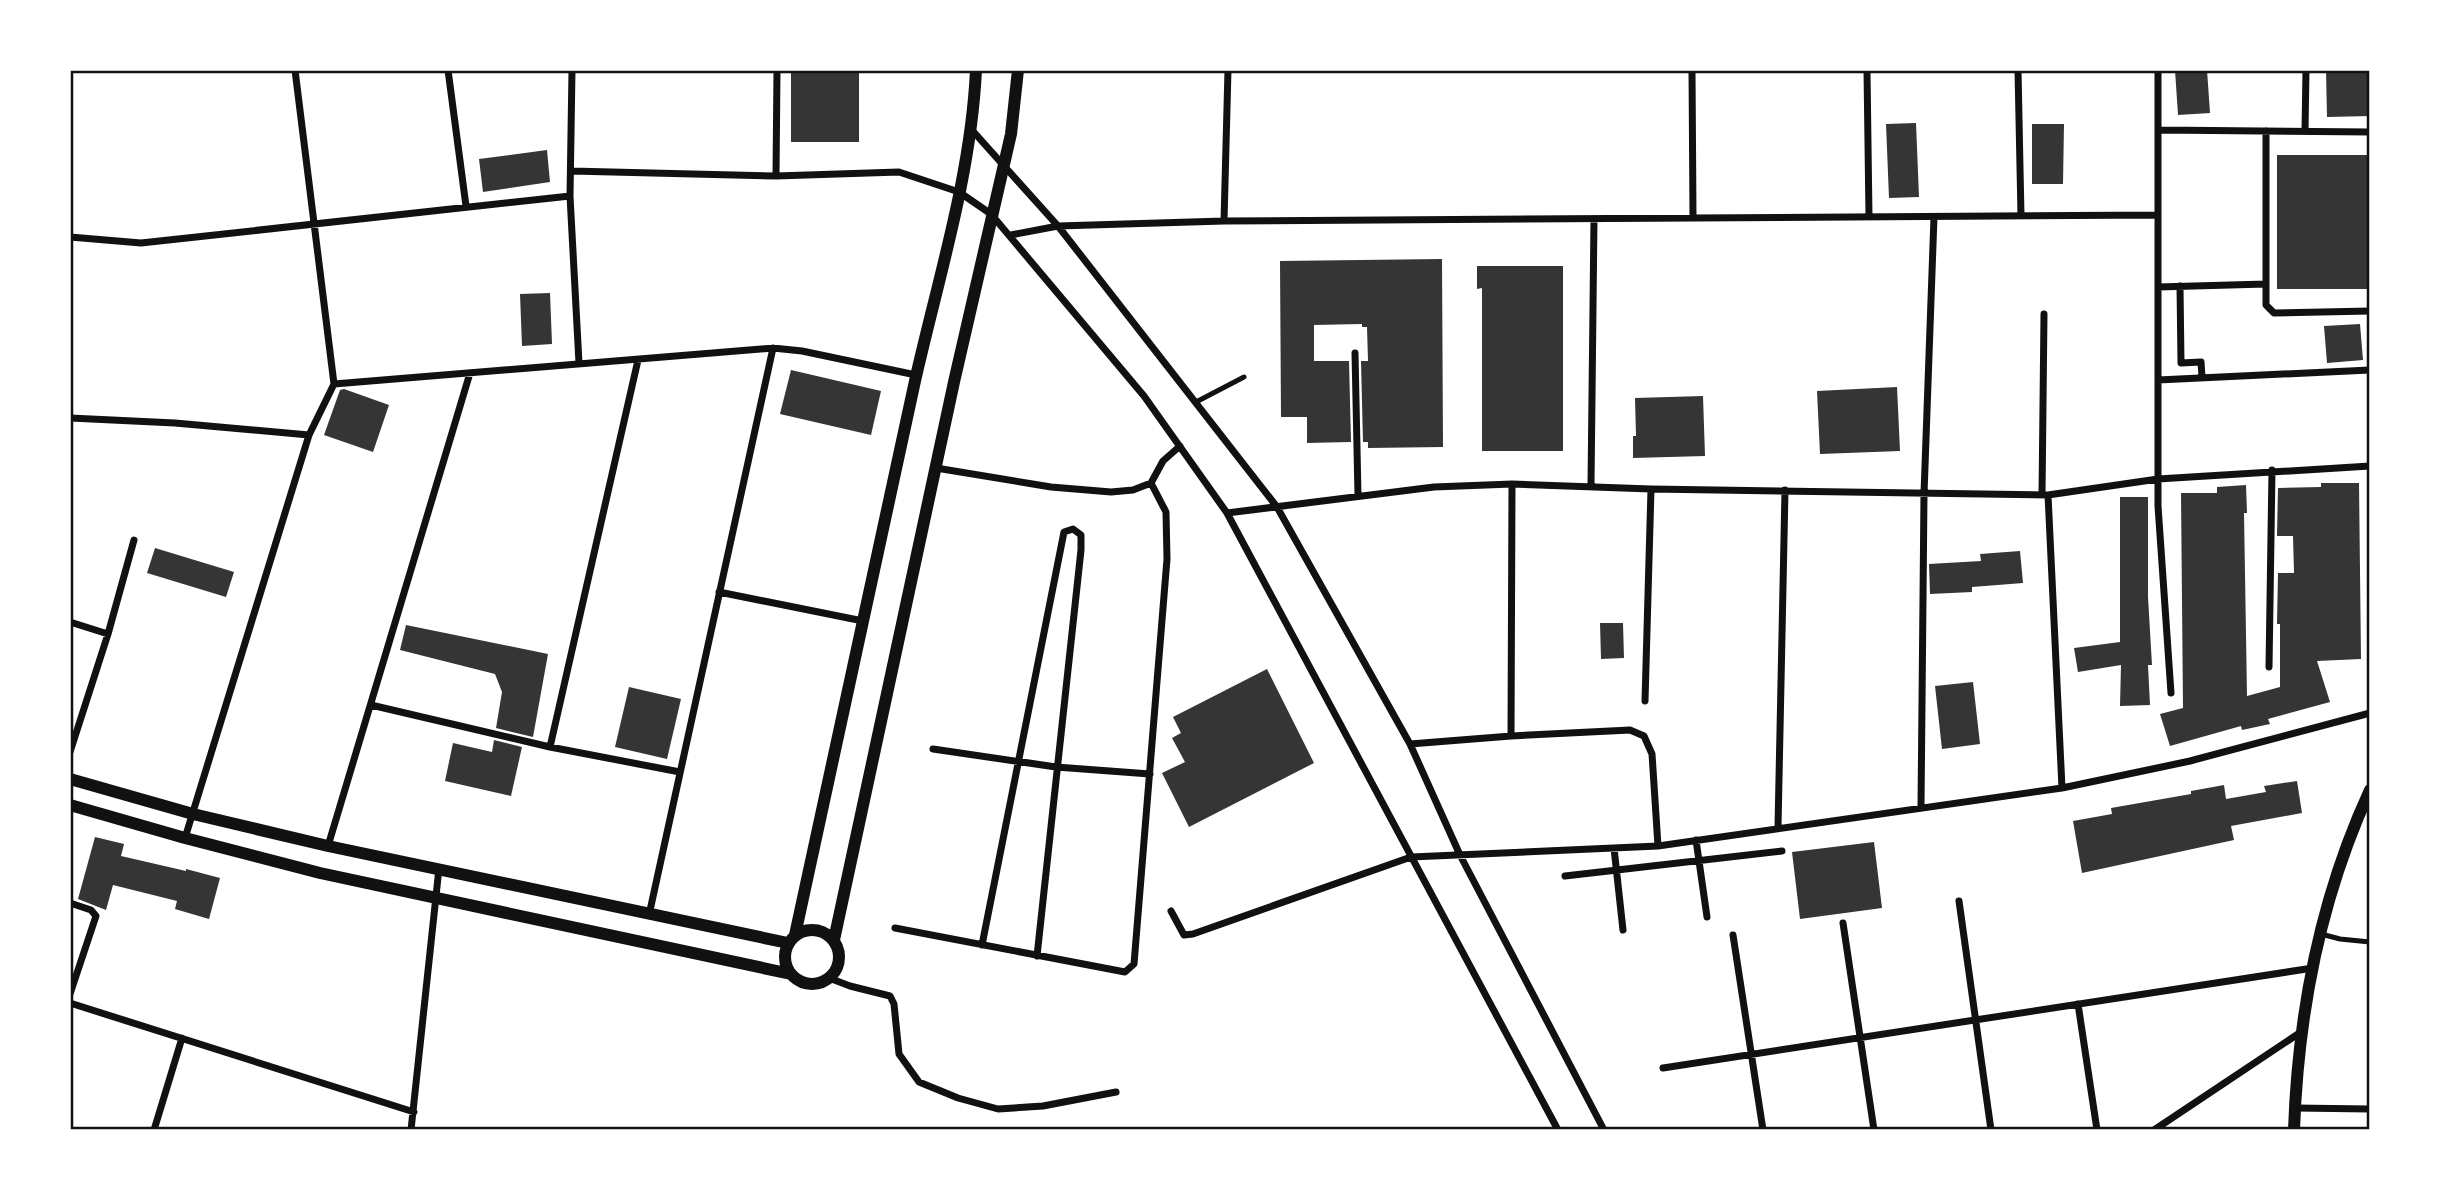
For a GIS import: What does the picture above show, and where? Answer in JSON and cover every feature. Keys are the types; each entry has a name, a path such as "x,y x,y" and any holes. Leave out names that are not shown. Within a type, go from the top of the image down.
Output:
{"street":[{"path":"185,838 309,435 334,384 295,70"},
{"path":"448,70 466,206"},
{"path":"572,70 570,196 579,363"},
{"path":"776,176 777,70"},
{"path":"791,974 785,953 792,939 959,192 971,129 976,70"},
{"path":"834,940 991,214 1011,134 1018,70"},
{"path":"1224,222 1228,70"},
{"path":"1692,70 1693,217"},
{"path":"1867,70 1869,217"},
{"path":"2018,70 2021,216"},
{"path":"2158,70 2158,479 2171,693"},
{"path":"2305,131 2306,70"},
{"path":"971,129 1058,226 1277,507 1409,744 1460,855 1604,1130"},
{"path":"2159,130 2370,132"},
{"path":"2266,131 2266,305 2274,313 2370,311"},
{"path":"571,171 776,176 899,172 959,192 991,214 1144,396 1227,513 1558,1130"},
{"path":"70,237 141,243 570,196"},
{"path":"1011,235 1058,226 1224,222 2158,215"},
{"path":"1921,807 1924,494 1934,217"},
{"path":"1591,485 1594,219"},
{"path":"2158,287 2266,284"},
{"path":"2180,286 2181,363 2201,362 2202,377"},
{"path":"2044,314 2045,495 2062,788"},
{"path":"334,384 773,348 802,351 916,375"},
{"path":"649,915 773,348"},
{"path":"1355,353 1358,496"},
{"path":"550,747 638,359"},
{"path":"2158,380 2370,370"},
{"path":"328,846 470,373"},
{"path":"70,418 175,423 309,435"},
{"path":"936,468 1051,487 1111,492 1133,490 1151,482 1163,461 1180,446"},
{"path":"1227,513 1434,487 1591,485 1651,489 2045,495 2158,479 2370,466"},
{"path":"2269,667 2272,470"},
{"path":"895,928 1125,972 1134,964 1167,559 1166,512 1151,482"},
{"path":"1511,736 1512,484"},
{"path":"1645,701 1651,489"},
{"path":"1778,827 1785,490"},
{"path":"982,945 1064,532 1073,529 1081,535 1081,550 1037,956"},
{"path":"70,752 108,634 134,540"},
{"path":"719,592 863,621"},
{"path":"70,622 108,634"},
{"path":"371,705 550,747 680,772"},
{"path":"1171,911 1184,935 1193,934 1411,857 1658,846 2062,788 2190,761 2370,713"},
{"path":"1409,744 1630,730 1644,736 1652,754 1658,846"},
{"path":"933,749 1056,767 1150,774"},
{"path":"70,779 193,814 328,846 649,915 792,939 805,930 816,929 834,940 839,949 839,960 836,970 829,978 820,983 809,984 791,974 320,873 70,806"},
{"path":"2294,1130 2301,1032 2313,968 2349,835 2370,790"},
{"path":"1696,840 1707,917"},
{"path":"1614,848 1623,930"},
{"path":"1565,876 1782,851"},
{"path":"411,1130 439,868"},
{"path":"1959,901 1991,1130"},
{"path":"70,903 91,910 96,916 72,979 70,994"},
{"path":"1843,923 1874,1130"},
{"path":"1733,934 1763,1130"},
{"path":"1663,1068 2313,968"},
{"path":"829,978 890,996 894,1004 899,1054 919,1082 958,1098 998,1109 1042,1106 1116,1092"},
{"path":"70,1003 414,1112"},
{"path":"2078,1004 2098,1130"},
{"path":"2154,1130 2301,1032"},
{"path":"154,1130 182,1038"},
{"path":"2295,1108 2370,1109"}],"lane":[{"path":"1196,402 1244,377"},
{"path":"2321,934 2370,942"}],"building":[{"path":"791,70 859,70 859,142 791,142"},
{"path":"2175,70 2207,70 2210,113 2178,115"},
{"path":"2326,70 2370,70 2370,116 2327,117"},
{"path":"1916,123 1919,197 1889,198 1886,124"},
{"path":"2032,124 2064,124 2063,184 2032,184"},
{"path":"547,150 550,182 483,192 479,159"},
{"path":"2277,155 2370,155 2370,289 2277,289"},
{"path":"1442,259 1443,447 1368,448 1368,442 1363,442 1361,361 1368,361 1367,327 1362,327 1362,324 1314,325 1314,361 1349,361 1351,442 1307,443 1307,417 1281,417 1280,261"},
{"path":"1477,266 1563,266 1563,451 1482,451 1482,288 1477,289"},
{"path":"550,293 552,344 522,346 520,294"},
{"path":"2360,324 2363,360 2327,363 2324,326"},
{"path":"791,370 881,391 871,435 780,414"},
{"path":"1897,387 1900,451 1820,454 1817,391"},
{"path":"344,389 389,405 373,452 324,435 340,390"},
{"path":"1703,396 1705,456 1633,458 1633,436 1636,436 1635,398"},
{"path":"2321,483 2359,483 2361,659 2317,661 2330,702 2268,719 2270,724 2242,730 2241,726 2170,746 2160,714 2183,708 2181,493 2217,493 2217,487 2246,485 2247,513 2244,513 2247,696 2280,687 2278,573 2294,573 2293,536 2277,536 2278,488 2321,487"},
{"path":"2120,497 2148,497 2148,597 2152,665 2148,665 2150,705 2120,706 2121,665 2078,672 2074,648 2120,642"},
{"path":"155,548 234,572 226,597 147,573"},
{"path":"2020,551 2023,583 1972,587 1972,592 1930,594 1929,564 1981,561 1980,554"},
{"path":"1600,623 1623,623 1624,658 1601,659"},
{"path":"406,625 548,654 533,737 496,728 502,692 495,674 400,650"},
{"path":"1267,669 1314,763 1189,827 1162,773 1185,762 1172,738 1181,733 1173,717"},
{"path":"1973,682 1980,744 1942,749 1935,686"},
{"path":"629,687 681,699 667,759 615,747"},
{"path":"494,740 522,747 511,796 445,781 453,743 492,752"},
{"path":"2297,781 2302,813 2231,826 2234,840 2082,873 2073,821 2112,814 2111,808 2191,794 2191,791 2224,785 2226,799 2266,792 2264,786"},
{"path":"95,837 124,844 121,856 220,878 209,919 175,909 177,901 113,885 106,910 78,899"},
{"path":"1874,842 1882,908 1800,919 1792,852"}]}
